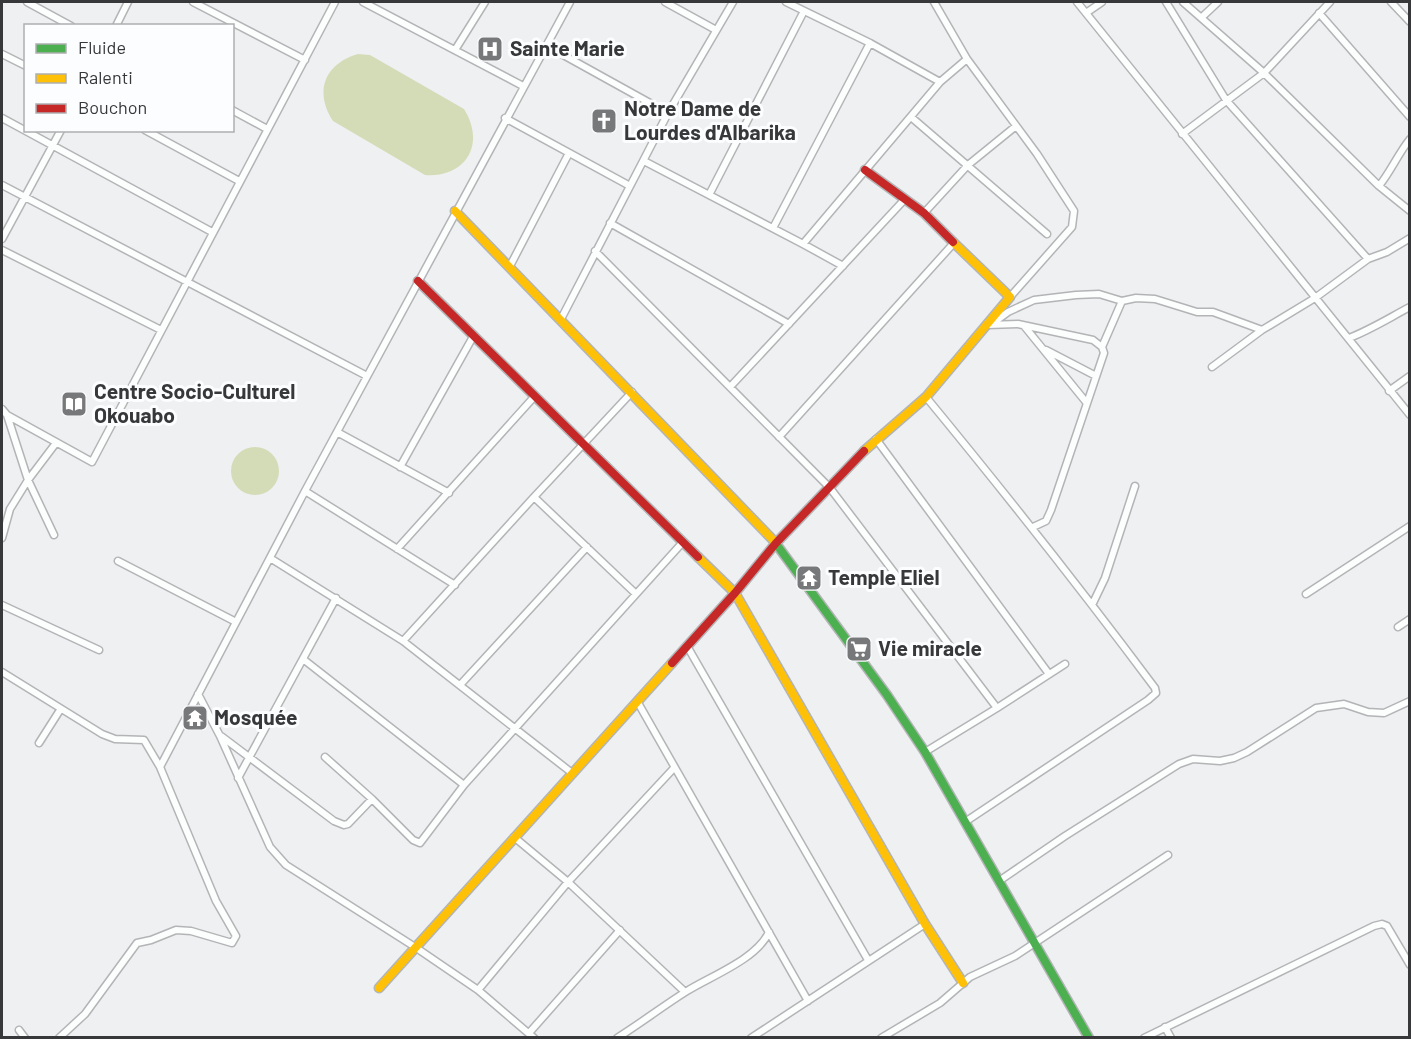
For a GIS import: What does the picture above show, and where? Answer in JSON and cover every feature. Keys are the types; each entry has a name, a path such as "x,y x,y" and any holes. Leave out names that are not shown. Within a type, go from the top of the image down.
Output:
{"street":[{"path":"27,2 67,24"},
{"path":"117,24 128,2"},
{"path":"193,2 305,60"},
{"path":"2,409 7,415 92,462 335,2"},
{"path":"363,2 523,86"},
{"path":"455,51 485,2"},
{"path":"160,767 455,211 570,2"},
{"path":"666,2 716,30"},
{"path":"561,319 668,113 733,2"},
{"path":"786,2 940,82"},
{"path":"379,988 735,593 776,543 876,439 926,398 989,324 1005,309 1010,297 1072,227 1074,211 1066,197 967,59 934,2"},
{"path":"1077,2 1410,415"},
{"path":"1086,13 1102,2"},
{"path":"1166,2 1226,100 1368,259"},
{"path":"1183,2 1264,73 1379,186 1410,211"},
{"path":"1201,18 1218,2"},
{"path":"1182,134 1264,73 1330,2"},
{"path":"1391,2 1410,22"},
{"path":"709,195 804,11"},
{"path":"1319,14 1410,117"},
{"path":"773,228 870,44"},
{"path":"547,46 668,113"},
{"path":"2,54 24,65"},
{"path":"803,243 940,82 967,59"},
{"path":"234,111 267,129"},
{"path":"910,117 1047,234"},
{"path":"2,118 24,130"},
{"path":"506,118 630,186"},
{"path":"924,213 968,165 1016,126"},
{"path":"28,132 212,232"},
{"path":"2,239 60,132"},
{"path":"149,132 239,181"},
{"path":"1379,186 1389,174 1401,149 1410,139"},
{"path":"510,266 569,153"},
{"path":"644,161 803,243 843,267"},
{"path":"865,170 924,213 953,244 1010,297"},
{"path":"2,185 367,376"},
{"path":"730,387 905,199"},
{"path":"455,211 776,543 925,752 1089,1038"},
{"path":"610,223 789,324"},
{"path":"1212,367 1262,330 1315,298 1368,259 1387,252 1410,238"},
{"path":"779,436 953,244"},
{"path":"2,250 161,330"},
{"path":"595,251 830,489 997,708"},
{"path":"418,281 735,593 925,924 963,983"},
{"path":"1005,309 1034,300 1100,294 1122,301 1136,298 1155,299 1197,312 1214,312 1262,330"},
{"path":"1102,347 1122,301"},
{"path":"1349,338 1410,308"},
{"path":"1005,309 1043,349 1086,402"},
{"path":"989,324 1021,325 1093,340 1102,347 1104,353 1051,510 1046,521 1033,527"},
{"path":"400,467 474,335"},
{"path":"1043,349 1096,376"},
{"path":"1389,391 1410,376"},
{"path":"403,641 632,392"},
{"path":"397,549 534,397"},
{"path":"926,398 1093,603 1155,688 1156,693 965,822"},
{"path":"7,415 28,480 54,535"},
{"path":"337,432 448,493"},
{"path":"876,439 1049,674"},
{"path":"2,538 10,509 28,480 56,443"},
{"path":"1093,603 1105,578 1135,486"},
{"path":"305,491 455,585"},
{"path":"534,497 636,594"},
{"path":"1306,594 1410,526"},
{"path":"325,757 372,799 412,840 420,843 464,785 683,542"},
{"path":"460,685 586,547"},
{"path":"270,558 403,641 572,774"},
{"path":"118,561 236,622"},
{"path":"238,778 336,598"},
{"path":"2,605 99,650"},
{"path":"1398,627 1410,619"},
{"path":"687,646 868,960"},
{"path":"303,659 464,785"},
{"path":"925,752 1065,664"},
{"path":"2,672 60,710 108,737 144,740 160,767 216,901 236,936 232,943 191,931 176,930 137,943 85,1014 58,1038"},
{"path":"198,694 220,736 270,847 277,857 478,990 531,1035 620,930"},
{"path":"637,701 808,1001"},
{"path":"999,881 1179,764 1193,759 1220,761 1234,758 1316,708 1344,704 1368,712 1384,712 1410,701"},
{"path":"39,743 60,710"},
{"path":"220,736 334,821 344,825 348,824 372,799"},
{"path":"478,990 568,882 674,768"},
{"path":"514,837 568,882 685,992"},
{"path":"881,1038 940,1003 970,977 1016,956 1168,855"},
{"path":"751,1038 925,924"},
{"path":"1144,1038 1374,926 1382,924 1387,926 1410,965"},
{"path":"617,1038 685,992 742,959 762,945 769,932"},
{"path":"1165,1027 1171,1038"},
{"path":"19,1030 25,1038"}],"green space":[{"path":"358,54 370,55 464,109 473,134 472,146 461,165 451,171 425,175 333,121 324,100 326,80 337,65"},
{"path":"255,447 272,454 279,471 272,488 255,495 238,488 231,471 238,454"}],"traffic: fast":[{"path":"774,541 887,695 925,752 1089,1038"}],"traffic: slow":[{"path":"455,211 774,541"},
{"path":"864,451 926,397 1010,297 953,242"},
{"path":"698,557 735,593 925,924 963,983"},
{"path":"379,988 672,663"}],"traffic: jam":[{"path":"865,170 924,213 953,242"},
{"path":"418,281 698,557"},
{"path":"672,663 776,543 864,451"}],"place":[{"name":"Sainte Marie","path":"490,49"},
{"name":"Notre Dame de Lourdes d'Albarika","path":"604,121"},
{"name":"Centre Socio-Culturel Okouabo","path":"74,404"},
{"name":"Temple Eliel","path":"809,578"},
{"name":"Vie miracle","path":"859,649"},
{"name":"Mosquée","path":"195,718"}]}
